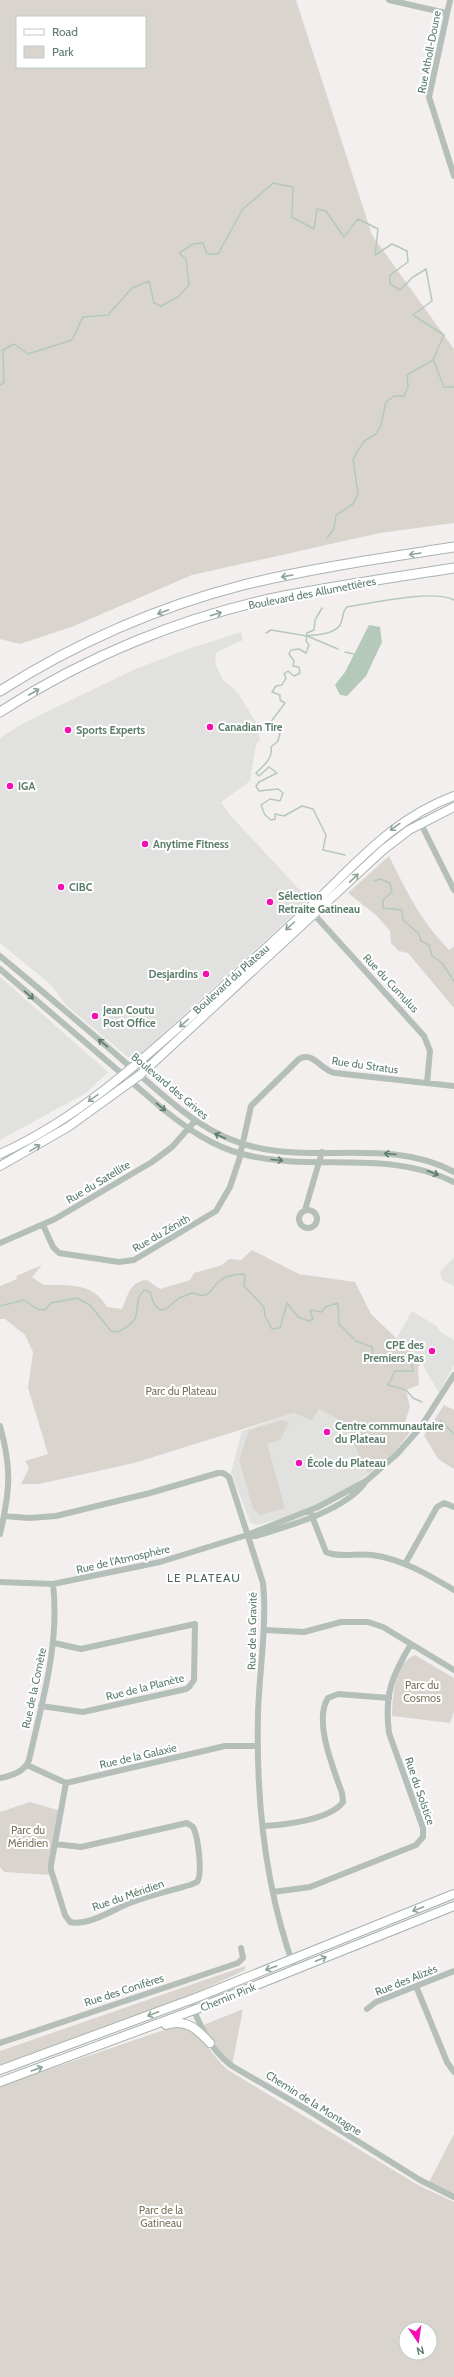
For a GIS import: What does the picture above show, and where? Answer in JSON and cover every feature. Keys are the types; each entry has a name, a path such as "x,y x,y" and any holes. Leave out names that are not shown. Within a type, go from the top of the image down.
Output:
{"highway":[{"name":"Boulevard des Allumettières","path":"0,691 90,641 150,617 212,595 276,578 454,548"},
{"name":"Boulevard des Allumettières","path":"0,712 36,690 114,652 220,612 284,596 454,568"}],"main road":[{"name":"Boulevard du Plateau","path":"0,1166 60,1133 132,1082 311,911 383,837 416,814 454,796"},
{"name":"Boulevard du Plateau","path":"0,1154 52,1126 124,1075 383,850 422,823 454,807"},
{"name":"Chemin Pink","path":"0,2070 190,2000 454,1894"},
{"name":"Chemin Pink","path":"0,2082 74,2056 194,2010 454,1906"},
{"path":"74,2056 180,2022 194,2027 210,2043"}],"street":[{"path":"389,0 446,13"},
{"name":"Rue Atholl-Doune","path":"450,0 429,97 454,176"},
{"path":"416,814 422,823 454,890"},
{"name":"Rue du Cumulus","path":"311,911 424,1036 430,1051 427,1083"},
{"name":"Boulevard des Grives","path":"0,956 195,1121 214,1133 243,1144 264,1149 386,1153 421,1159 454,1172"},
{"name":"Boulevard des Grives","path":"0,969 188,1129 213,1143 240,1154 270,1160 318,1163 377,1162 419,1168 454,1182"},
{"name":"Rue du Stratus","path":"240,1154 252,1106 256,1099 299,1059 305,1056 310,1057 331,1072 454,1086"},
{"name":"Rue du Satellite","path":"0,1243 43,1225 158,1158 172,1147 195,1121"},
{"path":"305,1210 322,1152"},
{"name":"Rue du Zénith","path":"43,1225 53,1247 59,1253 119,1262 134,1260 216,1211 230,1187 240,1154"},
{"path":"419,1168 421,1159"},
{"name":"Rue de l'Atmosphère","path":"0,1582 53,1584 160,1562 247,1535 256,1536 358,1492 366,1481 412,1438 454,1375"},
{"path":"0,1426 10,1473 0,1534"},
{"name":"Rue de la Gravité","path":"4,1516 29,1518 56,1516 150,1494 223,1473 230,1480 263,1583 264,1630 258,1746 263,1826 266,1859 273,1892 295,1970"},
{"path":"405,1564 437,1507 444,1503 454,1507"},
{"path":"311,1513 326,1552 335,1555 378,1556 405,1564 454,1590"},
{"name":"Rue de la Comète","path":"27,1765 54,1643 56,1620 53,1584"},
{"path":"264,1630 304,1632 341,1622 358,1621 382,1627 454,1670"},
{"name":"Rue de la Planète","path":"41,1706 83,1712 186,1688 189,1687 194,1680 195,1624 81,1649 54,1643"},
{"name":"Rue du Solstice","path":"273,1892 317,1885 416,1845 424,1837 423,1828 389,1733 389,1698 392,1677 411,1644"},
{"path":"263,1826 300,1823 337,1808 343,1802 342,1793 324,1738 325,1705 328,1698 338,1694 389,1698"},
{"name":"Rue de la Galaxie","path":"66,1783 225,1746 258,1746"},
{"path":"0,1778 14,1774 27,1765 66,1783"},
{"name":"Rue du Méridien","path":"55,1844 80,1847 187,1823 193,1827 196,1835 200,1875 197,1882 190,1885 131,1903 113,1912 74,1923 70,1922 65,1915 51,1876 51,1865 66,1783"},
{"name":"Rue des Conifères","path":"0,2043 238,1963 243,1958 241,1948"},
{"name":"Rue des Alizés","path":"367,2009 376,2002 454,1971"},
{"path":"416,1986 447,2062 454,2072"},
{"name":"Chemin de la Montagne","path":"190,2000 210,2043 222,2058 232,2066 306,2109 420,2180 454,2197"}],"shaded area":[{"path":"369,625 380,627 382,642 366,676 347,696 340,695 335,685 345,672"},
{"path":"241,632 243,640 219,651 216,654 215,663 223,680 238,693 257,724 260,740 256,744 250,781 221,802 231,816 309,900 138,1057 129,1058 66,1005 50,984 0,943 0,738 22,724 133,670 188,649"},
{"path":"0,977 108,1072 86,1093 0,1140"},
{"path":"454,1257 454,1286 442,1280 440,1272"},
{"name":"CPE des Premiers Pas","path":"412,1311 437,1326 439,1331 454,1340 454,1365 439,1393 421,1362 396,1339"},
{"name":"École du Plateau","path":"319,1409 343,1422 368,1474 345,1492 296,1515 256,1525 250,1522 231,1472 242,1431 294,1413 312,1421"}],"green space":[{"path":"0,0 296,0 372,235 454,349 454,523 380,533 192,575 74,626 20,644 0,639"},
{"path":"389,856 408,894 422,916 449,950 454,946 454,1008 408,953 399,951 391,943 390,931 377,916 348,893"},
{"name":"Parc du Plateau","path":"252,1250 299,1274 355,1282 371,1314 421,1362 418,1368 419,1385 406,1390 410,1407 405,1422 416,1424 395,1452 368,1474 343,1422 319,1409 312,1421 294,1413 134,1463 39,1484 21,1484 29,1468 25,1461 48,1454 28,1388 33,1352 25,1335 5,1319 0,1319 0,1286 17,1279 16,1276 42,1265 32,1277 42,1284 63,1285 88,1289 102,1299 107,1307 122,1309 130,1290 141,1281 147,1280 160,1289 190,1280 194,1273 222,1265 229,1259 241,1260"},
{"path":"444,1405 454,1410 454,1469 438,1459 424,1435"},
{"path":"282,1420 289,1423 280,1440 267,1444 285,1508 260,1515 253,1509 239,1460 249,1430"},
{"name":"Parc du Cosmos","path":"415,1655 454,1678 454,1712 450,1723 392,1716 394,1690 398,1673 402,1665"},
{"name":"Parc du Méridien","path":"30,1802 61,1811 51,1875 4,1872 0,1867 0,1812"},
{"path":"245,1966 245,1970 185,1997 93,2033 0,2065 0,2051"},
{"path":"243,2009 232,2066 201,2026"},
{"name":"Parc de la Gatineau","path":"181,2026 189,2029 201,2039 228,2070 418,2185 454,2202 454,2377 0,2377 0,2086 161,2031"},
{"path":"454,2134 454,2197 428,2184"}],"waterway":[{"path":"0,385 4,383 3,350 14,344 28,354 72,340 83,317 108,315 132,288 149,281 154,303 161,306 178,297 189,285 186,259 179,253 193,244 203,243 207,254 218,254 242,210 273,183 293,187 292,217 314,229 317,209 326,211 344,237 358,219 378,229 375,255 392,244 407,251 408,262 390,275 390,284 400,290 413,277 426,269 432,301 413,315 444,335 433,360 407,375 408,387 404,396 394,396 386,402 381,425 376,434 364,441 353,459 358,494 353,504 336,515 334,529 327,538"},
{"path":"434,361 444,387 454,387"},
{"path":"307,636 333,631 340,625 347,607 418,596 445,597 454,600"},
{"path":"322,608 315,620 314,630 307,633 306,641 309,645 306,653 299,649 291,650 289,654 294,661 293,666 299,667 300,673 294,676 288,671 284,674 286,678 282,685 276,686 272,692 280,695 280,700 285,703 270,723 281,729 278,741 271,747 271,755 256,773 259,776 269,767 277,773 259,782 256,786 259,791 278,789 283,793 280,801 270,799 261,805 265,815 271,820 275,819 275,814 284,816 302,806 313,809 326,835 323,850 345,855"},
{"path":"266,633 271,630 307,636 338,649"},
{"path":"345,652 354,654"},
{"path":"374,881 380,879 390,883 392,892 383,900 383,908 402,910 403,920 419,934 421,941 429,945 432,956 442,963 454,981"},
{"path":"0,1306 24,1300 37,1309 45,1310 51,1303 77,1298 90,1305 111,1331 118,1332 127,1327 133,1321 136,1316 138,1301 144,1290 150,1292 154,1304 160,1310 166,1309 179,1298 192,1293 199,1295 207,1294 223,1279 238,1274 243,1274 245,1275 244,1286 264,1307 265,1316 272,1329 280,1328 287,1303 298,1317 309,1321 313,1319 310,1310 322,1312 325,1307 338,1303 339,1324 356,1341 372,1347 374,1361 411,1362 413,1371 395,1371 388,1385 406,1390 413,1398 422,1402"},
{"path":"440,1420 454,1434"}],"place":[{"name":"Canadian Tire","path":"210,727"},
{"name":"Sports Experts","path":"68,730"},
{"name":"IGA","path":"10,786"},
{"name":"Anytime Fitness","path":"145,844"},
{"name":"CIBC","path":"61,887"},
{"name":"Sélection Retraite Gatineau","path":"270,902"},
{"name":"Desjardins","path":"206,974"},
{"name":"Jean Coutu Post Office","path":"95,1016"},
{"name":"CPE des Premiers Pas","path":"432,1351"},
{"name":"Centre communautaire du Plateau","path":"327,1432"},
{"name":"École du Plateau","path":"299,1463"}],"district":[{"name":"LE PLATEAU","path":"204,1578"}]}
